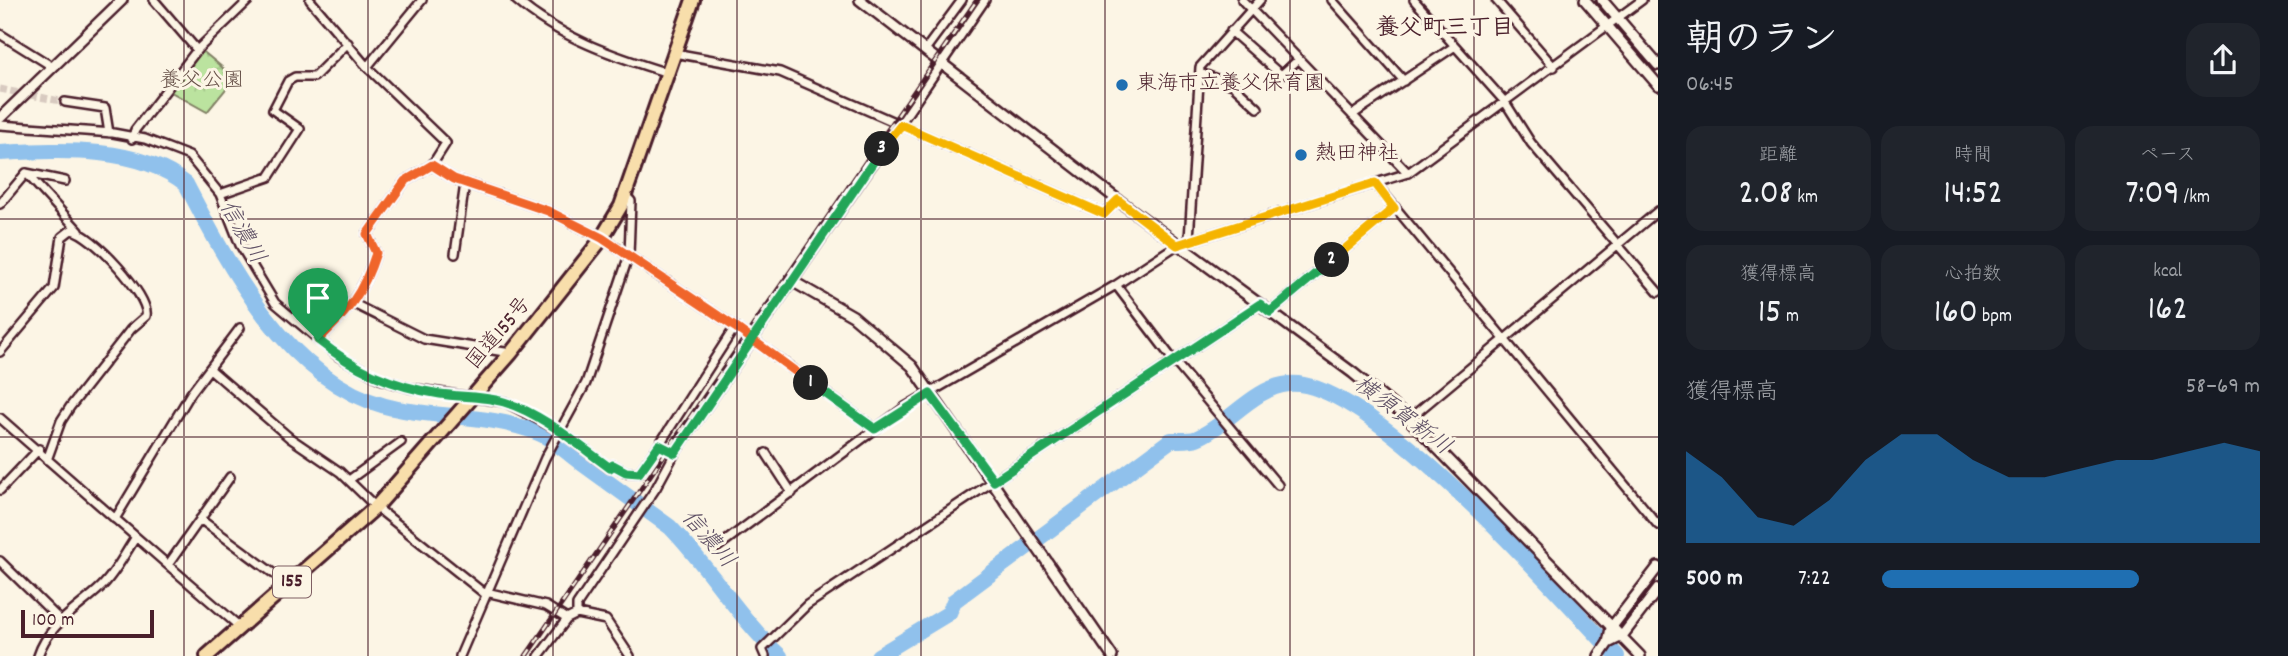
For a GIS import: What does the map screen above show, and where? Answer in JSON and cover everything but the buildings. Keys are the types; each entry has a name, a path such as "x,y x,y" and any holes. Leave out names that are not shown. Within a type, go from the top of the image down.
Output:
{"highway":[{"name":"国道155号","path":"207,656 376,507 511,353 602,238 625,195 692,0"}],"street":[{"path":"0,118 122,0"},
{"path":"154,0 197,50"},
{"path":"132,139 135,130 197,50 249,0"},
{"path":"310,0 367,66 446,143 432,165 405,181 367,234 376,253 368,280 355,304 318,340"},
{"path":"367,66 422,0"},
{"path":"516,0 559,30 606,53 668,73"},
{"path":"860,0 1118,200 1260,304 1409,419 1640,656"},
{"path":"925,50 962,0"},
{"path":"577,614 577,605 656,488 675,453 985,0"},
{"path":"1242,0 1408,173"},
{"path":"1189,239 1200,67 1260,0"},
{"path":"1332,0 1404,81"},
{"path":"1414,0 1505,102 1531,143 1658,292"},
{"path":"1496,0 1554,67"},
{"path":"1585,0 1658,85"},
{"path":"1602,0 1658,65"},
{"path":"715,549 875,429 1116,285 1177,245 1189,239 1408,173 1642,0"},
{"path":"1231,31 1281,75 1298,60"},
{"path":"0,34 53,67"},
{"path":"220,194 269,177 300,128 273,110 284,88 295,78 314,78 348,43"},
{"path":"1352,115 1455,46"},
{"path":"673,53 780,72 1104,214 1118,200"},
{"path":"1200,73 1233,85 1258,108"},
{"path":"65,102 105,108 109,133"},
{"path":"0,125 109,133 132,139 145,139 189,156 220,194 240,245 275,303 347,362 380,379 429,392 505,402 610,468 613,465 626,472 639,473 735,327"},
{"path":"432,165 465,183 548,211 602,238 735,327 875,429"},
{"path":"26,173 65,181"},
{"path":"0,204 26,173"},
{"path":"26,173 79,231 121,271 148,310 66,414 47,460"},
{"path":"455,254 465,183"},
{"path":"1375,183 1658,524"},
{"path":"460,656 545,458 586,383 629,255 631,201 625,195"},
{"path":"1270,312 1394,208"},
{"path":"1409,419 1658,211"},
{"path":"0,352 54,288 62,237 71,230 79,231"},
{"path":"792,281 853,316 885,340 912,366 994,481 1112,656"},
{"path":"1116,285 1174,361 1278,485"},
{"path":"355,304 424,339 511,353"},
{"path":"765,656 762,652 766,645 807,605 1260,304"},
{"path":"116,519 191,393 240,328"},
{"path":"210,369 290,438 349,481 376,507 485,593 547,606 567,620"},
{"path":"0,418 39,449 47,460 240,628"},
{"path":"349,481 401,442"},
{"path":"659,445 675,453"},
{"path":"0,490 39,449"},
{"path":"766,453 792,493"},
{"path":"168,565 230,477"},
{"path":"200,519 289,584"},
{"path":"38,656 43,642 61,621 103,586 136,537"},
{"path":"0,561 61,621"},
{"path":"1600,654 1608,643 1612,626 1658,567"},
{"path":"1608,643 1622,636 1658,589"},
{"path":"539,656 567,620 577,614 606,620 630,656"}],"green space":[{"name":"養父公園","path":"200,49 235,78 207,112 164,88"}],"waterway":[{"name":"信濃川","path":"0,153 97,153 122,156 167,171 186,184 221,250 265,316 290,346 319,372 350,392 385,406 498,422 548,438 670,527 780,656"},
{"name":"横須賀新川","path":"878,656 949,613 954,601 1171,440 1197,438 1264,392 1289,384 1324,391 1366,415 1413,451 1509,542 1617,656"}],"tunnel":[{"path":"0,89 65,102"}],"railway":[{"path":"526,656 977,0"}],"place":[{"name":"東海市立養父保育園","path":"1122,85"},
{"name":"熱田神社","path":"1301,155"}],"district":[{"name":"養父町三丁目","path":"1445,29"}],"route":[{"path":"318,340 355,304 368,280 376,253 367,234 405,181 432,165 454,179 548,211 602,238 735,327 752,340 875,429 905,407 930,394 994,481 1260,304 1270,312 1394,208 1375,183 1189,239 1177,245 1118,200 1104,214 901,125 855,188 752,340 675,453 659,445 639,473 626,472 613,465 610,468 560,432 505,402 439,394 380,379 355,367 318,340"}]}
